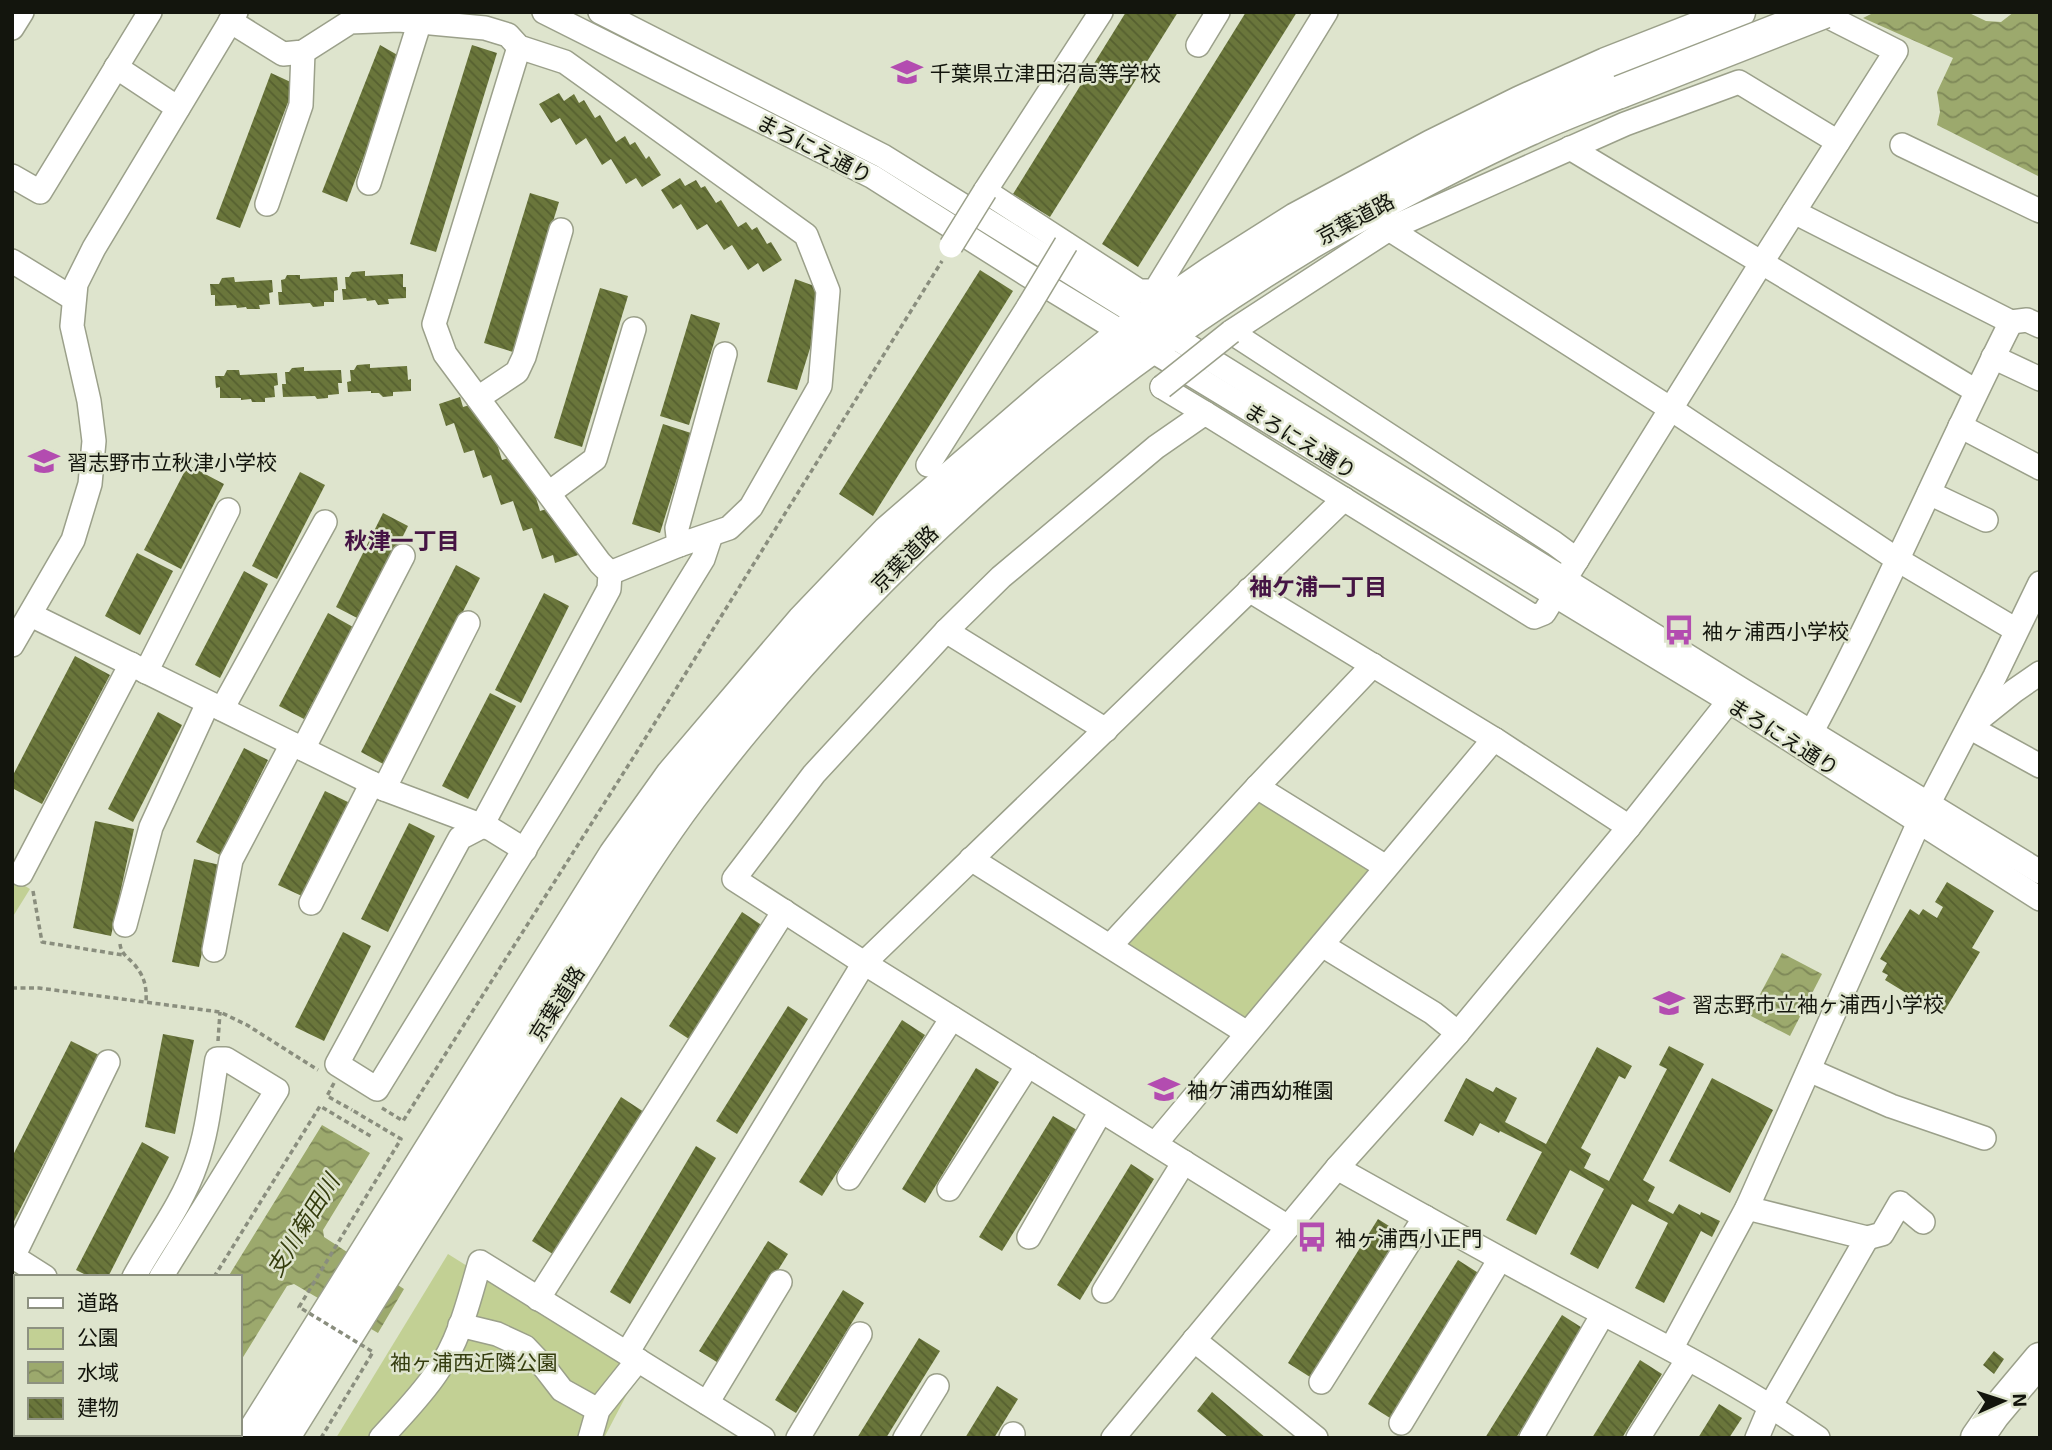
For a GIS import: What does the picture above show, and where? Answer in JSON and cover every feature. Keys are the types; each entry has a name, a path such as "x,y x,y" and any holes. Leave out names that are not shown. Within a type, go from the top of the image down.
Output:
{"highway":[{"name":"京葉道路","path":"250,1438 339,1322 381,1254 570,982 639,870 689,798 753,717 911,549 1147,333 1223,298 1308,243 1444,170 1531,128 1613,78 1739,12"},
{"name":"京葉道路","path":"1613,78 1822,12"},
{"name":"京葉道路","path":"283,1438 339,1322"},
{"path":"1978,1438 1993,1415 2040,1359"}],"street":[{"path":"12,28 22,12"},
{"path":"12,176 40,192 150,12"},
{"name":"まろにえ通り","path":"544,12 873,177 1147,333 1924,812 2040,872"},
{"name":"まろにえ通り","path":"600,12 884,156 1147,333"},
{"path":"951,246 1101,12"},
{"path":"1198,45 1218,12"},
{"path":"985,191 1139,290 1155,291 1325,12"},
{"path":"1822,12 1896,51 1544,612 1534,617 1163,387 1231,332 1389,229 1625,124 1739,82 1838,142"},
{"path":"12,645 73,540 90,484 94,441 89,401 72,326 76,284 94,248 233,17 284,54 303,52 350,22 421,21 485,27 509,35 519,47 565,62 806,235 828,291 820,386 751,507 729,527 610,573"},
{"path":"369,183 421,21"},
{"path":"519,47 435,324 445,354 610,573 609,589 481,827 460,838 337,1064 377,1089 703,559 710,535"},
{"path":"267,204 301,105 303,52"},
{"path":"116,67 177,108"},
{"path":"1902,145 2040,211"},
{"path":"1570,148 1976,391"},
{"path":"1794,212 2011,322 2028,320 2040,326"},
{"path":"1389,229 1671,409 1898,560 2016,630"},
{"path":"478,398 517,372 561,230"},
{"path":"928,465 1066,244"},
{"path":"12,261 74,299"},
{"path":"1807,740 1898,560 2011,322"},
{"path":"549,493 595,459 634,329"},
{"path":"1231,332 1577,560"},
{"path":"679,545 677,528 725,354"},
{"path":"1993,357 2040,379"},
{"path":"1205,412 1156,447 1001,578 946,631 814,774 734,879 1288,1227"},
{"path":"1960,426 2040,468"},
{"path":"1929,493 1986,520"},
{"path":"590,1438 598,1410 632,1357 864,963 1345,499"},
{"path":"21,874 228,510"},
{"path":"125,925 151,827 215,706 325,522"},
{"path":"214,950 231,860 403,556"},
{"path":"1638,1438 1747,1208 1924,812 2040,583"},
{"path":"1249,590 1494,738 1629,827"},
{"path":"31,615 378,786 491,829 525,849"},
{"path":"311,903 468,623"},
{"path":"946,631 1106,730"},
{"path":"1110,946 1373,665"},
{"path":"1969,727 2040,673"},
{"path":"1995,676 2014,691"},
{"path":"1113,1438 1338,1168 1458,1033 1629,827 1734,695"},
{"path":"1969,727 2040,766"},
{"path":"1155,1144 1494,738"},
{"path":"1256,787 1386,867"},
{"name":"まろにえ通り","path":"1924,812 2040,899"},
{"path":"971,859 1247,1033"},
{"path":"538,1299 784,911"},
{"path":"1322,945 1433,1013 1458,1033"},
{"path":"849,1178 952,1018"},
{"path":"135,1275 168,1222 196,1164 217,1059 226,1059 277,1090 162,1275"},
{"path":"42,1275 13,1256 108,1062"},
{"path":"949,1189 1028,1065"},
{"path":"1809,1070 1891,1106 1984,1138"},
{"path":"1029,1237 1101,1111"},
{"path":"1104,1290 1184,1162"},
{"path":"1338,1168 1771,1405 1818,1438"},
{"path":"1747,1208 1867,1238 1882,1234 1900,1203 1923,1222"},
{"path":"1321,1382 1426,1217"},
{"path":"1757,1438 1771,1405 1867,1238"},
{"path":"1401,1423 1500,1259"},
{"path":"381,1438 438,1372 460,1325 480,1262 763,1438"},
{"path":"707,1403 780,1282"},
{"path":"1531,1438 1603,1314"},
{"path":"460,1325 497,1334 525,1348 562,1390 598,1410"},
{"path":"798,1438 860,1334"},
{"path":"1194,1340 1316,1438"},
{"path":"905,1438 937,1386"}],"path":[{"path":"380,1107 403,1121 951,246"},
{"path":"21,874 31,881 42,942 124,955"},
{"path":"125,925 119,947 146,982 146,1002"},
{"path":"12,988 39,988 220,1012 247,1025 323,1073"},
{"path":"217,1059 220,1012"},
{"path":"215,1275 335,1081"},
{"path":"321,1438 373,1352 299,1307 401,1139 327,1096"},
{"path":"320,1106 372,1137"}],"green space":[{"path":"1259,795 1375,868 1248,1021 1120,942"},
{"path":"12,878 30,889 12,918"},
{"name":"袖ヶ浦西近隣公園","path":"448,1254 638,1373 604,1438 336,1438"}],"water":[{"path":"1875,12 1967,12 1986,21 2001,22 2014,12 2040,12 2040,177 1937,125 1940,112 1937,92 1953,58 1863,18"},
{"path":"1782,953 1822,974 1790,1036 1749,1015"},
{"name":"支川菊田川","path":"322,1125 370,1153 323,1230 324,1237 404,1289 378,1333 294,1284 287,1286 242,1359 242,1275 229,1275"},
{"path":"129,1436 194,1436 193,1438 128,1438"}],"building":[{"path":"1126,12 1178,12 1050,217 1013,194"},
{"path":"1246,12 1297,12 1138,267 1102,244"},
{"path":"380,45 401,57 347,202 322,192"},
{"path":"472,45 497,53 436,252 410,244"},
{"path":"271,73 295,84 240,228 216,219"},
{"path":"559,93 564,101 574,94 579,103 584,100 595,118 600,115 616,142 625,136 630,145 635,142 646,159 649,156 661,175 642,187 636,178 626,184 611,159 602,165 586,138 576,145 560,118 551,123 539,104"},
{"path":"680,178 685,186 696,180 701,188 705,186 716,203 721,200 738,227 746,222 752,230 757,227 767,244 771,242 782,260 763,272 758,263 748,270 732,245 724,250 707,224 697,230 681,204 673,209 661,190"},
{"path":"530,193 559,202 513,352 484,343"},
{"path":"980,270 1013,291 873,516 839,494"},
{"path":"365,271 365,276 403,274 406,298 388,299 389,304 378,305 375,300 367,301 366,298 343,300 345,277 349,277 352,272"},
{"path":"287,275 300,275 300,279 337,277 338,290 334,291 334,302 324,302 324,306 313,307 310,303 279,305 281,280"},
{"path":"234,277 235,282 272,280 270,304 259,305 260,309 237,308 236,305 215,306 215,295 211,295 210,284 219,284 222,278"},
{"path":"795,279 828,291 797,390 767,382"},
{"path":"600,288 628,296 582,447 554,438"},
{"path":"691,314 720,323 689,425 660,416"},
{"path":"370,364 370,368 407,366 411,391 393,392 393,396 383,397 371,391 348,392 350,370 354,370 357,365"},
{"path":"304,367 304,371 341,370 339,394 317,399 315,396 283,397 285,372"},
{"path":"227,370 239,370 240,375 277,373 275,397 265,398 265,402 220,398 220,387 216,388 215,376 224,376"},
{"path":"460,397 463,407 473,404 481,413 487,432 493,431 502,460 512,457 520,464 526,483 531,481 540,511 550,508 559,517 566,538 572,535 578,555 555,563 553,555 542,559 532,528 523,531 513,501 501,505 491,475 483,478 474,450 464,453 454,423 446,426 439,404"},
{"path":"663,424 691,433 660,533 632,524"},
{"path":"188,465 224,484 181,569 144,550"},
{"path":"300,472 325,485 277,579 252,566"},
{"path":"383,513 408,526 361,620 336,607"},
{"path":"137,553 173,571 140,635 105,616"},
{"path":"456,565 480,578 385,765 361,752"},
{"path":"244,571 268,584 220,678 195,665"},
{"path":"544,593 569,606 521,703 495,690"},
{"path":"328,613 353,627 304,719 279,706"},
{"path":"75,656 110,675 42,804 12,788 12,777"},
{"path":"490,693 516,706 468,799 442,786"},
{"path":"158,712 182,725 133,822 108,809"},
{"path":"244,748 268,760 220,855 196,842"},
{"path":"325,791 350,803 304,897 278,885"},
{"path":"95,821 134,829 111,936 73,928"},
{"path":"409,823 435,836 388,932 361,919"},
{"path":"194,859 220,865 199,967 172,962"},
{"path":"1947,882 1994,911 1972,948 1980,952 1942,1015 1885,980 1888,975 1882,972 1887,963 1880,959 1910,909 1919,915 1923,909 1937,918 1943,907 1935,902"},
{"path":"742,912 763,926 689,1039 669,1026"},
{"path":"343,932 371,946 324,1041 295,1027"},
{"path":"788,1006 808,1019 737,1134 716,1121"},
{"path":"902,1020 925,1035 822,1196 799,1182"},
{"path":"163,1034 194,1040 175,1134 145,1127"},
{"path":"71,1041 99,1055 12,1225 12,1157"},
{"path":"1669,1046 1704,1064 1643,1180 1655,1187 1648,1201 1673,1214 1679,1204 1700,1215 1701,1212 1720,1221 1712,1237 1701,1231 1664,1303 1635,1288 1668,1223 1632,1204 1598,1269 1570,1254 1604,1189 1570,1170 1536,1235 1506,1220 1542,1152 1480,1123 1473,1136 1444,1121 1466,1078 1493,1092 1496,1087 1517,1098 1505,1122 1546,1144 1597,1047 1632,1066 1625,1079 1619,1076 1581,1148 1591,1154 1584,1168 1609,1181 1667,1069 1659,1065"},
{"path":"976,1068 999,1082 925,1203 902,1189"},
{"path":"1712,1078 1773,1110 1730,1193 1669,1161"},
{"path":"621,1097 644,1112 556,1256 532,1241"},
{"path":"1053,1116 1077,1130 1002,1251 979,1237"},
{"path":"142,1142 169,1157 109,1275 86,1275 76,1270"},
{"path":"696,1146 716,1158 630,1304 610,1292"},
{"path":"1131,1164 1154,1179 1080,1300 1057,1285"},
{"path":"1378,1219 1400,1233 1310,1377 1288,1363"},
{"path":"768,1241 788,1254 720,1364 699,1351"},
{"path":"1458,1260 1480,1274 1390,1418 1368,1404"},
{"path":"843,1290 864,1303 796,1413 775,1400"},
{"path":"14,1314 12,1385 12,1318"},
{"path":"1562,1315 1584,1329 1516,1438 1485,1438"},
{"path":"919,1338 940,1351 886,1438 857,1438"},
{"path":"1994,1351 2004,1359 1994,1374 1983,1365"},
{"path":"1640,1360 1662,1374 1622,1438 1592,1438"},
{"path":"997,1386 1018,1399 994,1438 965,1438"},
{"path":"1212,1392 1266,1438 1229,1438 1197,1411"},
{"path":"1719,1404 1742,1418 1729,1438 1698,1438"}],"place":[{"name":"千葉県立津田沼高等学校","path":"907,72"},
{"name":"習志野市立秋津小学校","path":"44,461"},
{"name":"袖ヶ浦西小学校","path":"1679,630"},
{"name":"習志野市立袖ヶ浦西小学校","path":"1669,1003"},
{"name":"袖ケ浦西幼稚園","path":"1164,1089"},
{"name":"袖ヶ浦西小正門","path":"1312,1237"}],"district":[{"name":"秋津一丁目","path":"402,540"},
{"name":"袖ケ浦一丁目","path":"1318,586"}]}
